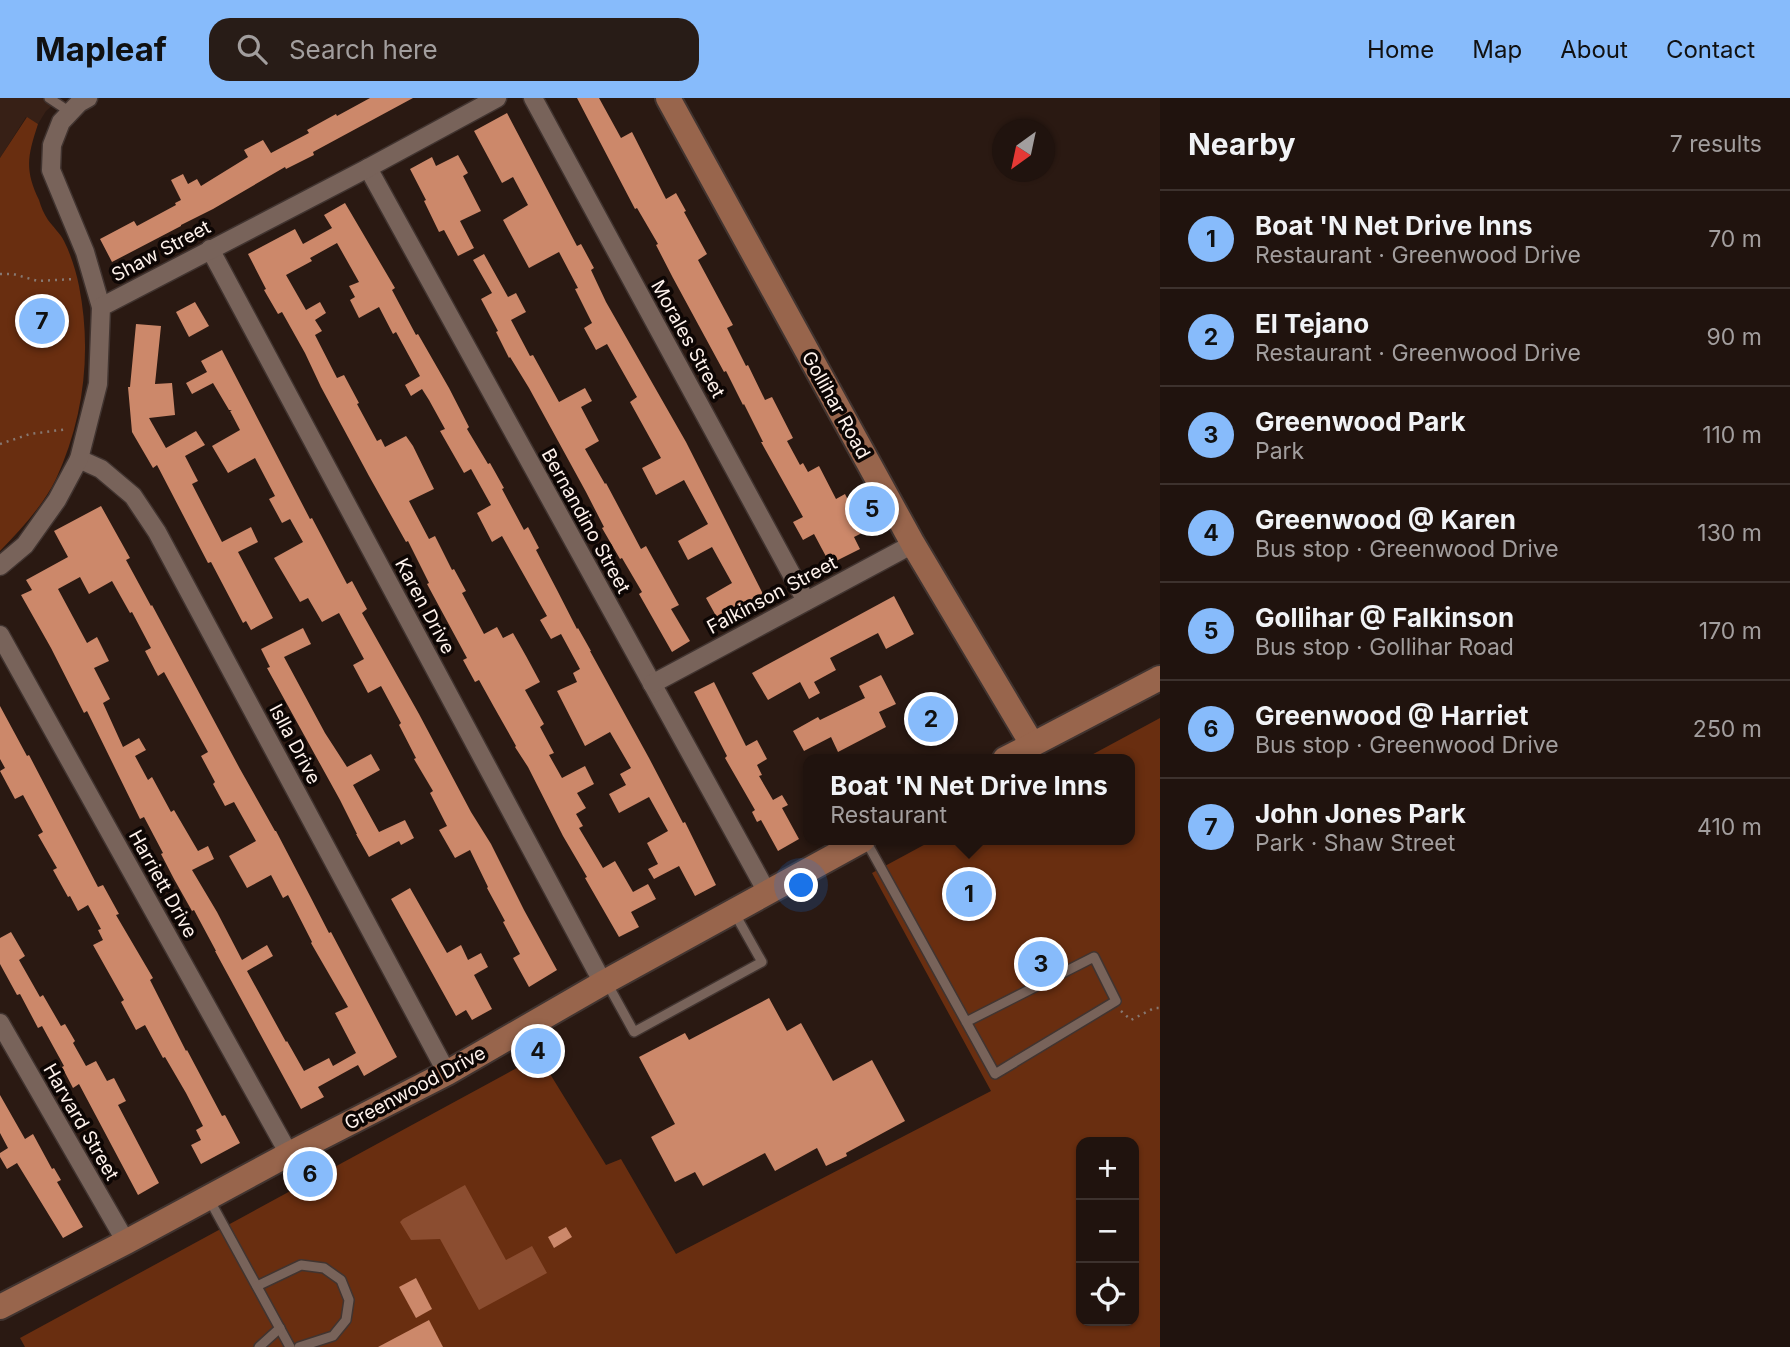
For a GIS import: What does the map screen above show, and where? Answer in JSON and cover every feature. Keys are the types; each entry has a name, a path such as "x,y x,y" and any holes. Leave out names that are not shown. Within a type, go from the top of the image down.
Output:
{"main road":[{"name":"Gollihar Road","path":"668,98 913,544 1032,744"},
{"path":"1014,754 1160,678"},
{"name":"Greenwood Drive","path":"0,1307 447,1073 855,845"}],"street":[{"path":"88,98 79,103 61,122 52,145 51,170 85,252 101,307"},
{"name":"Shaw Street","path":"0,566 26,545 57,500 79,459 98,384 101,307 497,98"},
{"name":"Morales Street","path":"533,98 806,601"},
{"name":"Bernandino Street","path":"368,167 768,894"},
{"name":"Karen Drive","path":"210,249 605,983"},
{"name":"Islla Drive","path":"79,459 101,469 132,496 157,532 447,1073"},
{"name":"Falkinson Street","path":"652,684 913,544"},
{"name":"Harriett Drive","path":"0,635 289,1154"},
{"name":"Harvard Street","path":"0,1023 126,1242"}],"lane":[{"path":"49,98 70,112"},
{"path":"867,845 995,1074 1116,1001 1094,957 966,1022"},
{"path":"605,983 634,1032 762,962 734,912"},
{"path":"208,1198 290,1347"},
{"path":"257,1286 302,1265 324,1268 341,1280 349,1300 346,1320 333,1336 299,1347"},
{"path":"259,1347 280,1328"}],"path":[{"path":"0,274 13,274 38,281 92,276"},
{"path":"0,444 30,434 87,427"},
{"path":"1113,1003 1131,1020 1160,1007"}],"shaded area":[{"path":"0,98 61,98 46,111 38,124 26,117 0,158"},
{"path":"27,117 38,124 29,162 34,189 45,215 67,246 78,280 83,310 85,360 79,409 66,456 56,479 38,508 0,551 0,158"},
{"path":"1160,718 1160,1347 25,1347 20,1338 539,1056 606,1165 621,1159 676,1254 991,1091 872,873 924,845 1135,845 1135,754 1093,754"},
{"path":"465,1185 506,1260 532,1246 547,1273 479,1310 440,1239 411,1240 400,1222"}],"building":[{"path":"370,98 413,98 313,152 314,155 286,169 285,167 213,209 112,262 100,239 134,221 137,226 176,205 175,203 181,200 171,180 183,174 188,184 197,179 201,186 248,157 244,150 263,140 271,153 309,133 307,130"},
{"path":"577,98 599,98 621,138 632,132 666,199 676,193 707,254 698,260 733,325 727,328 746,366 748,365 765,400 772,397 793,438 787,441 800,465 803,463 808,472 819,466 836,499 845,494 864,532 854,537 860,549 830,564 814,534 803,540 793,522 803,517"},
{"path":"507,113 577,246 581,244 594,268 591,270 606,302 686,442 765,598 720,623 706,598 732,583 712,547 688,560 678,541 708,524 684,480 656,495 642,468 661,458 630,402 637,397 607,344 596,350 584,328 592,323 559,252 529,268 503,220 528,205 513,177 502,183 474,131"},
{"path":"458,155 468,173 463,176 481,211 460,221 474,248 458,256 444,230 439,232 410,169 432,157 436,166"},
{"path":"345,203 395,288 392,290 449,388 469,427 467,429 504,488 502,489 524,530 528,527 539,548 536,550 577,629 683,823 685,822 716,885 695,896 679,866 654,879 648,869 658,864 647,843 668,831 649,797 619,813 609,794 626,785 620,774 631,768 610,732 585,746 557,691 577,682 573,673 580,669 561,634 551,639 540,620 547,616 502,536 492,542 477,513 491,505 471,469 464,473 440,431 445,429 429,400 422,389 411,396 405,385 420,376 396,332 393,334 379,307 359,318 350,300 355,297 349,286 359,282 337,243 286,275 306,310 320,302 326,313 315,320 322,331 315,335 337,378 344,375 377,441 381,439 385,447 406,436 413,446 434,489 409,501 429,539 435,536 452,570 454,569 466,591 462,593 484,634 497,627 503,638 513,633 526,656 540,682 525,690 544,724 540,727 554,753 549,755 562,778 585,766 594,784 577,793 586,808 576,814 583,826 579,828 603,868 615,861 633,892 648,884 656,899 631,912 639,927 619,937 585,878 587,877 528,767 479,680 475,682 463,660 467,658 427,584 429,583 408,541 406,542 369,476 282,312 278,314 264,290 266,289 248,254 295,229 303,244 332,228 324,215"},
{"path":"484,254 508,297 516,293 526,312 511,320 559,402 585,388 592,401 581,407 599,441 585,449 641,549 646,546 679,605 671,609 690,641 672,652 639,594 642,592 602,528 604,527 586,492 496,332 498,331 481,299 492,293 473,260"},
{"path":"195,302 209,326 189,337 176,312"},
{"path":"136,324 161,326 155,384 172,383 175,415 149,418 166,448 196,431 205,445 185,456 198,481 192,484 222,542 251,527 258,542 238,552 273,618 251,630 246,621 243,623 211,562 208,563 157,465 153,468 132,432 128,387"},
{"path":"222,350 310,519 312,518 347,584 352,581 367,609 362,613 491,844 557,970 529,987 513,958 520,954 470,850 455,858 439,830 447,826 430,793 433,791 414,759 416,758 399,725 401,723 381,686 368,693 353,665 364,659 339,613 322,622 308,598 300,602 274,558 303,542 290,519 282,523 269,499 275,496 255,458 228,473 212,446 240,430 230,411 232,410 229,410 213,383 192,394 186,383 207,372 201,361"},
{"path":"101,506 130,558 126,560 397,1057 364,1076 358,1065 318,1087 324,1097 301,1109 194,910 192,911 174,879 144,817 140,819 87,711 84,713 21,595 32,590 26,580 68,557 54,531","holes":["80,577 89,594 112,581 130,613 132,612 151,648 145,651 158,676 164,672 208,752 201,756 215,782 213,784 225,806 234,802 256,841 229,856 247,888 271,875 283,898 288,895 311,943 348,1007 335,1013 356,1053 333,1066 329,1058 304,1071 247,971 273,956 267,945 242,960 192,870 214,859 208,846 198,851 174,810 171,812 152,777 148,780 135,756 146,750 139,738 123,747 103,703 110,699 94,668 109,661 97,637 87,643 58,589"]},
{"path":"894,596 914,634 886,649 878,633 830,658 836,670 814,682 820,693 809,699 800,682 768,700 752,673"},
{"path":"303,628 311,644 284,657 325,733 347,767 371,754 380,770 353,785 379,832 405,820 414,838 401,845 399,841 369,857 267,668 270,667 261,649"},
{"path":"881,675 896,704 879,712 886,727 838,752 831,737 804,751 793,731 818,717 820,720 865,698 859,686"},
{"path":"714,682 746,746 757,740 767,759 757,765 762,775 759,776 773,800 782,795 788,805 782,808 799,839 778,851 761,820 757,822 752,812 755,810 725,758 727,756 694,692"},
{"path":"938,705 947,722 923,734 915,716"},
{"path":"0,706 27,756 29,755 98,887 103,885 119,914 116,915 153,978 150,980 186,1051 240,1143 201,1164 191,1145 201,1140 196,1130 203,1126 145,1025 136,1030 121,1002 124,1000 93,945 103,940 98,930 101,929 88,905 78,911 70,896 68,897 53,870 57,868 38,835 43,832 23,795 15,799 0,771 5,768 0,759"},
{"path":"969,878 983,903 968,911 954,886"},
{"path":"410,888 447,953 461,945 468,960 481,953 488,967 474,975 492,1009 472,1020 466,1010 456,1016 391,899"},
{"path":"11,932 25,956 19,960 40,997 43,995 61,1026 65,1024 86,1066 96,1061 107,1081 114,1078 126,1101 118,1105 159,1183 138,1195 79,1084 73,1088 42,1026 38,1028 0,964 0,938"},
{"path":"769,998 787,1031 801,1023 833,1081 872,1060 905,1121 826,1166 817,1148 775,1171 765,1153 703,1186 695,1172 675,1182 651,1137 675,1124 639,1057 685,1033 689,1040"},
{"path":"0,1095 25,1139 33,1134 61,1180 57,1182 83,1227 63,1238 17,1163 7,1169 0,1157 0,1153 8,1148 0,1133"},
{"path":"566,1227 572,1237 554,1248 548,1237"},
{"path":"416,1278 432,1309 416,1318 399,1287"},
{"path":"429,1320 443,1347 378,1347"}],"place":[{"name":"John Jones Park","path":"42,321"},
{"name":"Gollihar @ Falkinson","path":"872,509"},
{"name":"El Tejano","path":"931,719"},
{"name":"Boat 'N Net Drive Inns","path":"969,894"},
{"name":"Greenwood Park","path":"1041,964"},
{"name":"Greenwood @ Karen","path":"538,1051"},
{"name":"Greenwood @ Harriet","path":"310,1174"}]}
